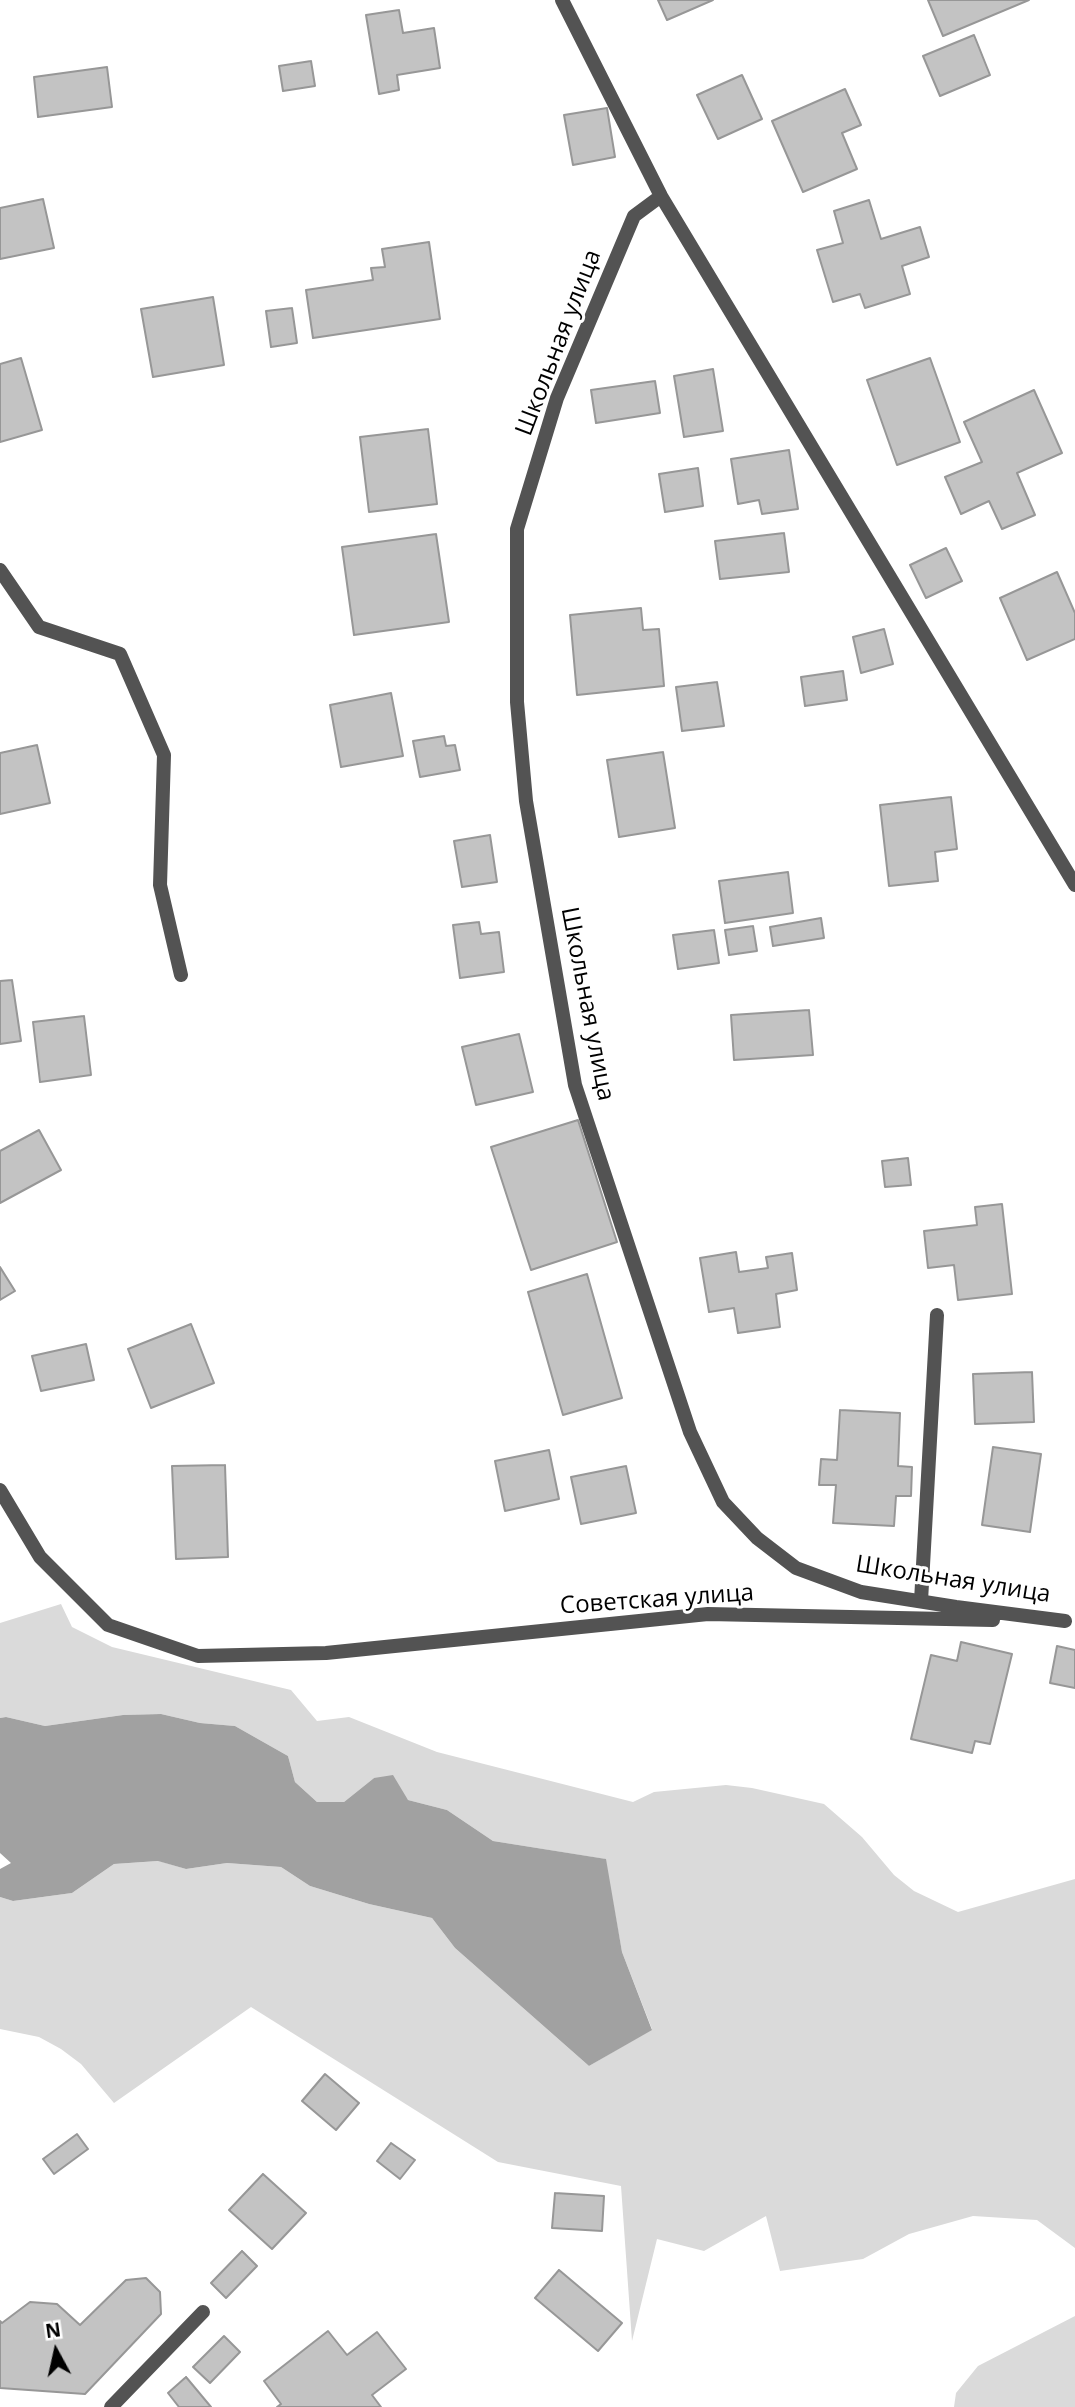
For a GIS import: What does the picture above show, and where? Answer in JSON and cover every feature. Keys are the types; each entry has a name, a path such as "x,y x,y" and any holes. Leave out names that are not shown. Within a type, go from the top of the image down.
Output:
{"street":[{"path":"562,0 662,196 1075,884"},
{"name":"Школьная улица","path":"662,196 634,216 557,398 517,529 517,702 526,801 575,1085 690,1432 723,1502 757,1538 796,1568 861,1592 1070,1621"},
{"path":"0,570 39,627 120,654 164,755 160,885 181,975"},
{"path":"920,1601 937,1315"},
{"name":"Советская улица","path":"0,1490 40,1557 108,1625 198,1656 326,1653 708,1614 1070,1621"},
{"path":"111,2407 204,2312"}],"shaded area":[{"path":"61,1604 72,1627 112,1647 291,1690 317,1721 349,1717 437,1752 633,1802 654,1792 726,1785 824,1804 862,1837 894,1875 914,1891 958,1912 1075,1879 1075,2248 1037,2220 973,2216 909,2234 863,2259 780,2271 766,2216 704,2251 657,2239 632,2341 621,2186 498,2162 251,2007 114,2103 81,2064 61,2049 39,2037 0,2029 0,1897 13,1901 72,1893 114,1864 159,1861 186,1869 227,1863 281,1867 310,1886 369,1904 432,1918 455,1948 589,2066 652,2029 622,1952 605,1859 493,1841 447,1810 408,1800 374,1778 344,1802 317,1802 295,1782 288,1756 235,1726 200,1723 161,1714 123,1715 45,1726 0,1718 0,1623"},
{"path":"161,1714 200,1723 235,1726 288,1756 295,1782 317,1802 344,1802 374,1778 393,1775 408,1800 447,1810 493,1841 606,1859 622,1952 652,2030 589,2066 455,1948 432,1918 369,1904 310,1886 281,1867 227,1863 186,1869 158,1861 114,1864 72,1893 13,1901 0,1897 0,1869 11,1863 0,1853 0,1718 45,1726 123,1715"},
{"path":"1075,2316 1075,2407 954,2407 956,2393 978,2366"}],"building":[{"path":"658,0 713,0 667,20"},
{"path":"928,0 1029,0 943,36"},
{"path":"399,10 403,33 434,28 440,68 397,75 399,90 379,94 366,15"},
{"path":"974,35 990,75 940,96 923,56"},
{"path":"311,61 315,86 283,91 279,66"},
{"path":"107,67 112,107 38,117 34,77"},
{"path":"742,75 762,119 718,139 697,95"},
{"path":"845,89 861,125 842,133 857,169 803,192 772,121"},
{"path":"607,108 615,157 573,165 564,115"},
{"path":"43,199 54,248 0,259 0,208"},
{"path":"869,200 881,239 920,227 929,257 902,266 910,294 865,308 860,294 833,302 817,250 843,243 834,211"},
{"path":"429,242 440,319 313,338 306,290 373,280 371,268 385,267 382,249"},
{"path":"213,297 224,365 153,377 141,309"},
{"path":"292,308 297,343 271,347 266,311"},
{"path":"21,358 42,430 0,442 0,364"},
{"path":"930,358 960,442 897,465 867,380"},
{"path":"713,369 723,431 684,437 674,376"},
{"path":"655,381 660,413 596,423 591,390"},
{"path":"1034,390 1062,453 1017,473 1035,515 1002,529 989,501 961,514 945,477 982,462 964,422"},
{"path":"428,429 437,504 369,512 360,437"},
{"path":"789,450 798,509 762,514 759,500 738,504 731,459"},
{"path":"698,468 703,506 665,512 659,474"},
{"path":"784,533 789,572 720,579 715,541"},
{"path":"436,534 449,622 354,635 342,547"},
{"path":"946,548 962,581 926,598 910,565"},
{"path":"1057,572 1075,613 1075,639 1027,660 1000,598"},
{"path":"641,608 643,630 659,629 664,686 577,695 570,615"},
{"path":"884,629 893,664 861,673 853,637"},
{"path":"843,671 847,700 805,706 801,677"},
{"path":"717,682 724,726 682,731 676,687"},
{"path":"391,693 403,756 341,767 330,705"},
{"path":"444,736 446,746 455,745 460,770 420,777 413,741"},
{"path":"37,745 50,803 0,814 0,753"},
{"path":"663,752 675,828 619,837 607,760"},
{"path":"951,797 957,849 935,852 938,881 889,886 880,805"},
{"path":"490,835 497,882 462,887 454,841"},
{"path":"788,872 793,913 725,923 719,881"},
{"path":"821,918 824,938 773,946 770,927"},
{"path":"479,922 481,934 499,932 504,972 460,978 453,925"},
{"path":"753,926 757,951 729,955 725,930"},
{"path":"714,930 719,963 678,969 673,935"},
{"path":"12,980 21,1041 0,1044 0,981"},
{"path":"809,1010 813,1055 734,1060 731,1015"},
{"path":"84,1016 91,1075 40,1082 33,1022"},
{"path":"519,1034 533,1092 476,1105 462,1047"},
{"path":"578,1120 617,1242 531,1270 491,1147"},
{"path":"39,1130 61,1170 0,1203 0,1151"},
{"path":"908,1158 911,1185 885,1187 882,1161"},
{"path":"1002,1204 1012,1294 958,1300 954,1265 928,1268 924,1231 977,1225 975,1207"},
{"path":"736,1252 739,1272 768,1268 766,1257 792,1253 797,1290 776,1294 780,1327 738,1333 734,1308 709,1312 700,1258"},
{"path":"0,1267 15,1291 0,1300"},
{"path":"587,1274 622,1398 563,1415 528,1292"},
{"path":"191,1324 214,1383 151,1408 128,1349"},
{"path":"86,1344 94,1380 41,1391 32,1356"},
{"path":"1032,1372 1034,1422 975,1424 973,1374"},
{"path":"840,1410 900,1413 898,1466 912,1467 911,1496 896,1496 894,1526 833,1523 836,1485 819,1485 821,1459 837,1460"},
{"path":"993,1447 1041,1454 1030,1532 982,1525"},
{"path":"549,1450 559,1499 505,1511 495,1461"},
{"path":"225,1465 228,1557 176,1559 172,1466"},
{"path":"626,1466 636,1513 581,1524 571,1477"},
{"path":"961,1642 1012,1654 990,1744 975,1741 972,1753 911,1739 931,1655 957,1661"},
{"path":"1057,1646 1075,1650 1075,1688 1050,1683"},
{"path":"325,2074 359,2103 336,2130 302,2101"},
{"path":"77,2134 88,2149 54,2174 43,2159"},
{"path":"391,2143 415,2160 400,2179 377,2161"},
{"path":"263,2174 306,2213 272,2249 229,2210"},
{"path":"555,2193 604,2196 602,2231 552,2228"},
{"path":"242,2251 257,2266 226,2298 211,2283"},
{"path":"559,2270 622,2323 598,2351 535,2298"},
{"path":"146,2278 160,2292 161,2314 85,2394 0,2388 0,2321 2,2323 30,2302 57,2304 80,2325 126,2280"},
{"path":"328,2331 347,2355 377,2332 406,2369 372,2395 381,2407 277,2407 281,2404 264,2381"},
{"path":"224,2336 240,2352 210,2383 193,2367"},
{"path":"186,2377 211,2407 179,2407 168,2393"}]}
